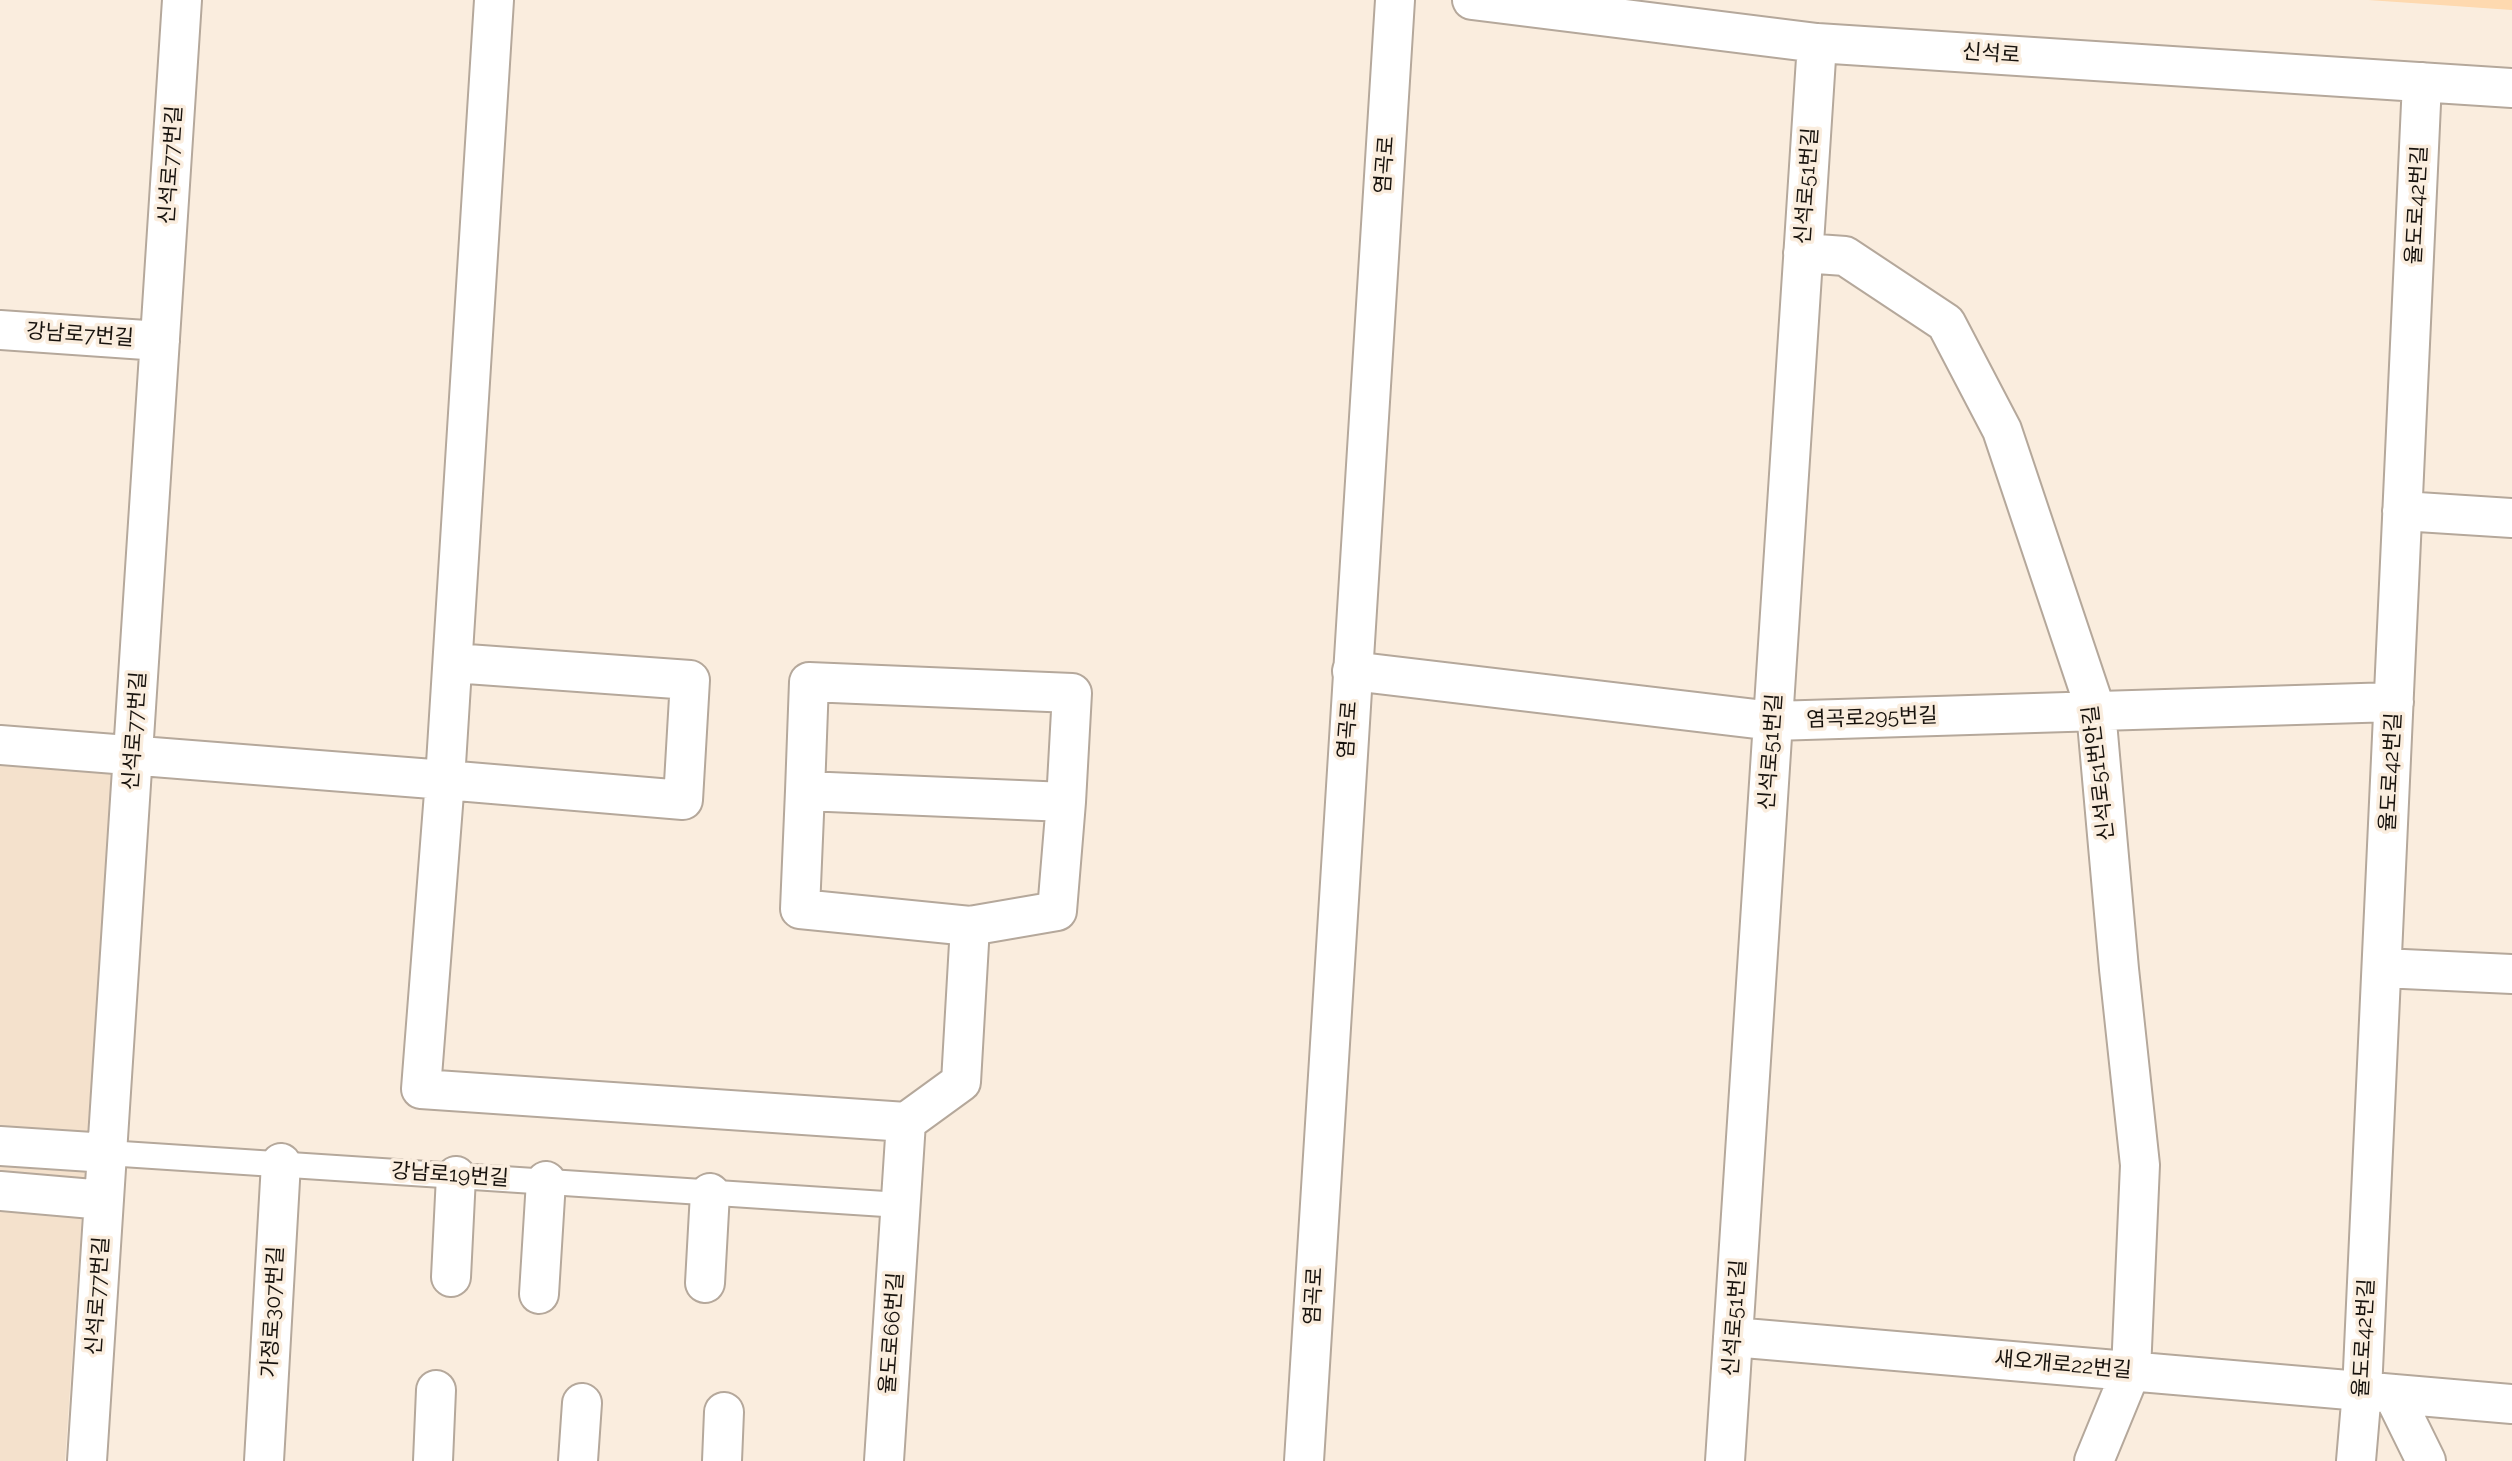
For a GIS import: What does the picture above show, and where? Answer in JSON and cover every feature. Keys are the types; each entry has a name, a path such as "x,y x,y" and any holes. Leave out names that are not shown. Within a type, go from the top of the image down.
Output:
{"street":[{"name":"신석로77번길","path":"87,1461 182,0"},
{"path":"494,0 453,663 421,1088 906,1122 961,1082 970,926"},
{"name":"염곡로","path":"1304,1461 1395,0"},
{"name":"신석로","path":"1472,0 1817,43 2512,88"},
{"name":"신석로51번길","path":"1725,1461 1817,43"},
{"name":"율도로42번길","path":"2356,1461 2377,1393 2382,968 2422,82"},
{"name":"신석로51번안길","path":"1803,253 1845,256 1946,323 2002,430 2096,711 2140,1165 2132,1371"},
{"name":"강남로7번길","path":"0,330 160,341"},
{"path":"2402,511 2512,518"},
{"path":"0,745 683,800 690,680 453,663"},
{"name":"염곡로295번길","path":"1352,671 1773,721 2394,702"},
{"path":"809,682 1072,693 1066,802 1057,911 970,926 800,909 809,682"},
{"path":"804,791 1066,802"},
{"path":"2382,968 2512,974"},
{"name":"율도로66번길","path":"884,1461 906,1122"},
{"name":"강남로19번길","path":"0,1146 107,1153"},
{"name":"가정로307번길","path":"264,1461 282,1163"},
{"path":"451,1277 456,1176"},
{"path":"539,1294 546,1181"},
{"path":"0,1191 104,1200"},
{"path":"705,1283 710,1193"},
{"name":"새오개로22번길","path":"1733,1337 2512,1404"},
{"path":"2094,1461 2132,1371"},
{"path":"433,1461 436,1390"},
{"path":"2377,1393 2427,1461"},
{"path":"578,1461 582,1403"},
{"path":"722,1461 724,1412"}],"lane":[{"name":"강남로19번길","path":"107,1153 901,1205"}],"shaded area":[{"path":"2368,0 2512,0 2512,10"},
{"path":"0,758 113,765 65,1461 0,1461"}]}
